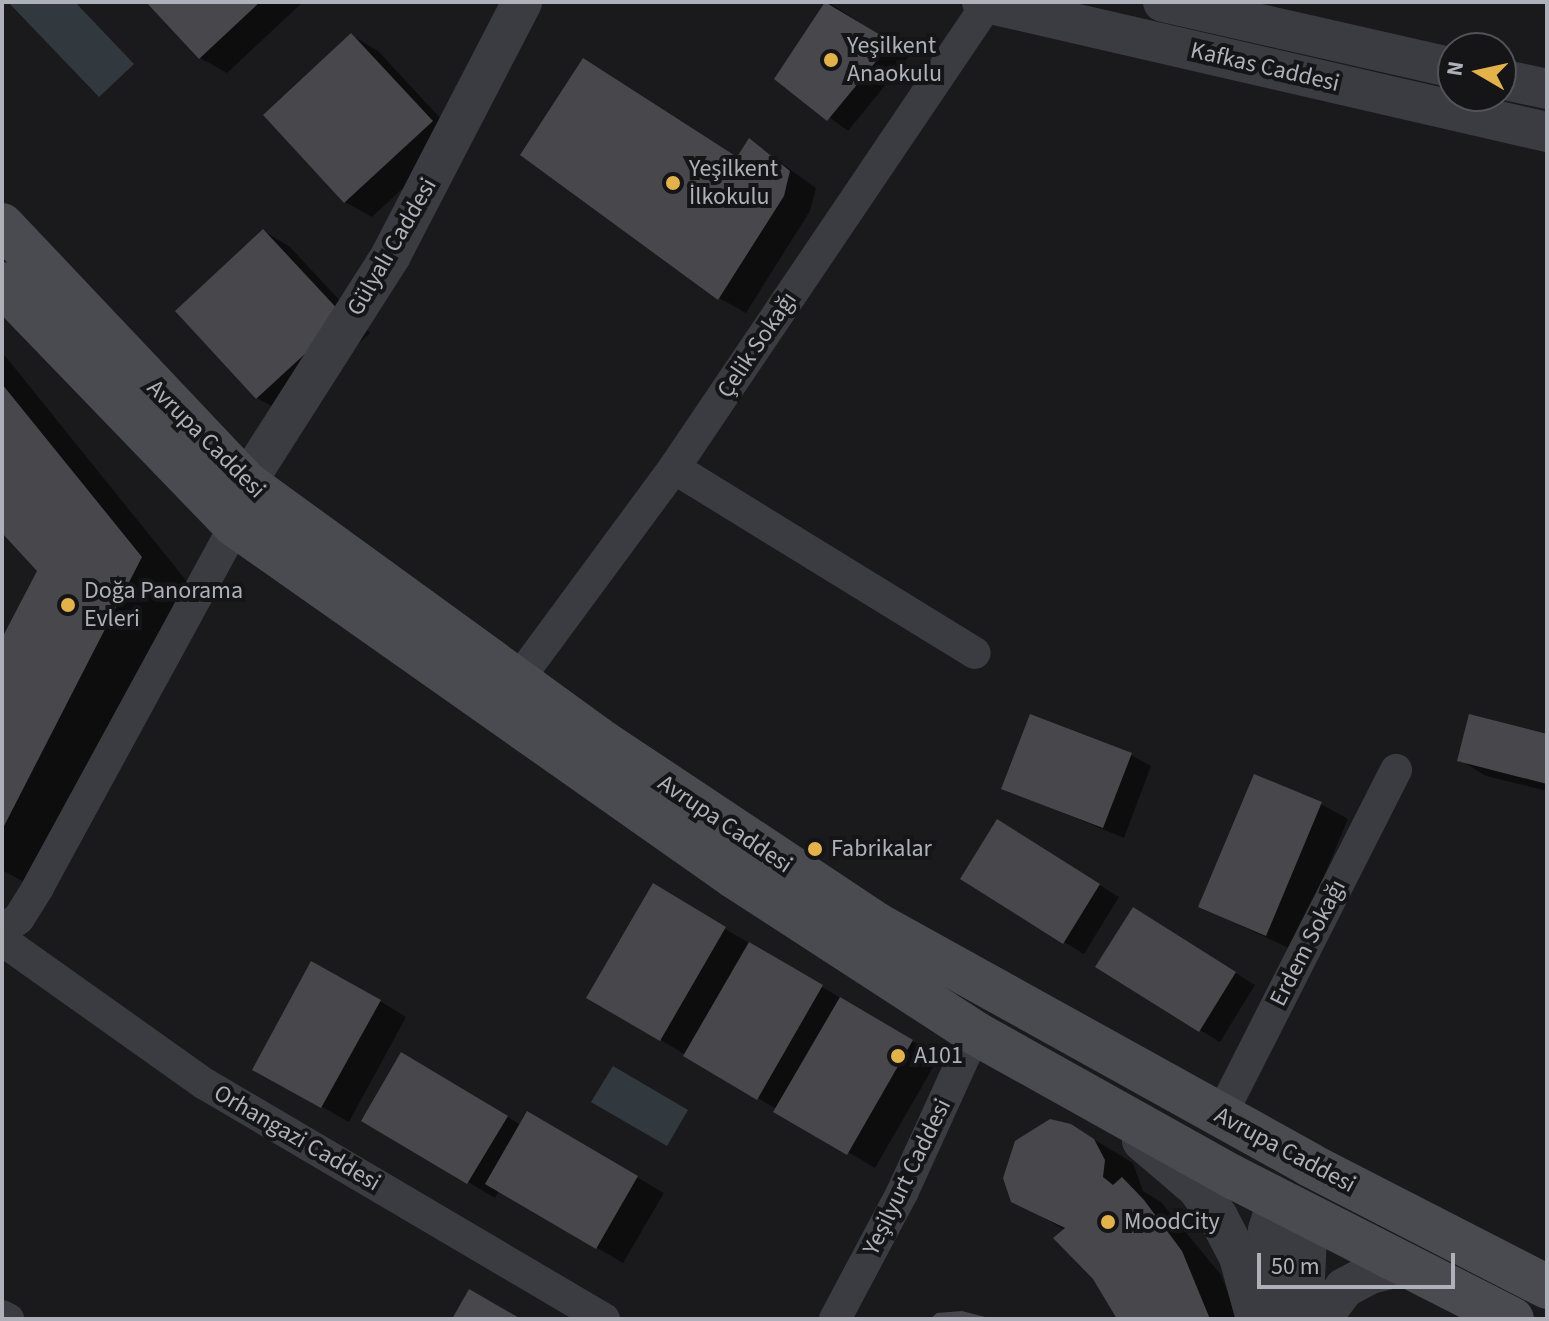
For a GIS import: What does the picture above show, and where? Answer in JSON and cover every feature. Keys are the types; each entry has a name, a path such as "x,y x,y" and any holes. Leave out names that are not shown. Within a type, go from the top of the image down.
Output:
{"main road":[{"name":"Avrupa Caddesi","path":"2,225 246,483 517,681 876,924 1310,1165 1547,1287"},
{"name":"Avrupa Caddesi","path":"2,284 235,525 735,877 975,1033 1097,1097 1292,1208 1512,1319"},
{"path":"1292,1208 1310,1165"}],"street":[{"name":"Gülyalı Caddesi","path":"246,483 391,255 522,2"},
{"name":"Kafkas Caddesi","path":"1163,2 1437,64"},
{"name":"Kafkas Caddesi","path":"985,3 1547,132"},
{"name":"Çelik Sokağı","path":"517,681 674,468 985,3"},
{"path":"1517,82 1547,89"},
{"path":"674,468 975,653"},
{"path":"2,931 19,918 38,887 235,525"},
{"name":"Erdem Sokağı","path":"1221,1115 1396,770"},
{"name":"Orhangazi Caddesi","path":"2,940 205,1084 604,1319"},
{"name":"Yeşilyurt Caddesi","path":"835,1319 902,1193 975,1033"},
{"path":"1097,1097 1179,1170 1211,1208 1239,1257 1256,1319"},
{"path":"1271,1319 1268,1230 1292,1208"},
{"path":"1292,1208 1303,1319"},
{"path":"1321,1319 1344,1288 1370,1274 1405,1265"},
{"path":"2,1316 8,1319"}],"shaded area":[{"path":"8,2 75,2 134,64 99,97"},
{"path":"613,1066 688,1110 667,1146 591,1102"}],"building":[{"path":"146,2 260,2 199,59"},
{"name":"Yeşilkent Anaokulu","path":"825,2 892,42 827,121 774,79"},
{"path":"351,33 433,121 344,203 263,115"},
{"name":"Yeşilkent İlkokulu","path":"583,58 737,157 749,138 790,171 784,196 718,300 520,155"},
{"path":"263,229 345,317 256,399 175,311"},
{"name":"Doğa Panorama Evleri","path":"2,384 142,557 2,830 2,638 37,571 2,533"},
{"path":"1030,714 1132,753 1103,828 1001,789"},
{"path":"1469,714 1547,734 1547,784 1457,761"},
{"path":"1254,774 1322,802 1266,936 1198,907"},
{"path":"997,819 1100,884 1063,944 960,879"},
{"path":"653,883 726,927 660,1041 586,998"},
{"path":"1133,907 1236,972 1199,1032 1095,967"},
{"path":"749,942 823,985 757,1100 683,1056"},
{"path":"311,961 381,1000 321,1108 252,1070"},
{"path":"840,997 913,1040 847,1155 773,1112"},
{"path":"401,1052 508,1116 467,1184 361,1121"},
{"path":"527,1111 638,1176 596,1249 485,1184"},
{"name":"MoodCity","path":"1050,1119 1071,1124 1094,1139 1105,1160 1103,1177 1113,1185 1122,1177 1144,1200 1182,1251 1210,1319 1117,1319 1093,1279 1053,1238 1065,1228 1011,1202 1003,1178 1015,1141"},
{"path":"469,1289 521,1319 452,1319"},
{"path":"962,1311 993,1319 930,1319 937,1313"}],"place":[{"name":"Yeşilkent Anaokulu","path":"831,60"},
{"name":"Yeşilkent İlkokulu","path":"673,183"},
{"name":"Doğa Panorama Evleri","path":"68,605"},
{"name":"Fabrikalar","path":"815,849"},
{"name":"A101","path":"898,1056"},
{"name":"MoodCity","path":"1108,1222"}]}
